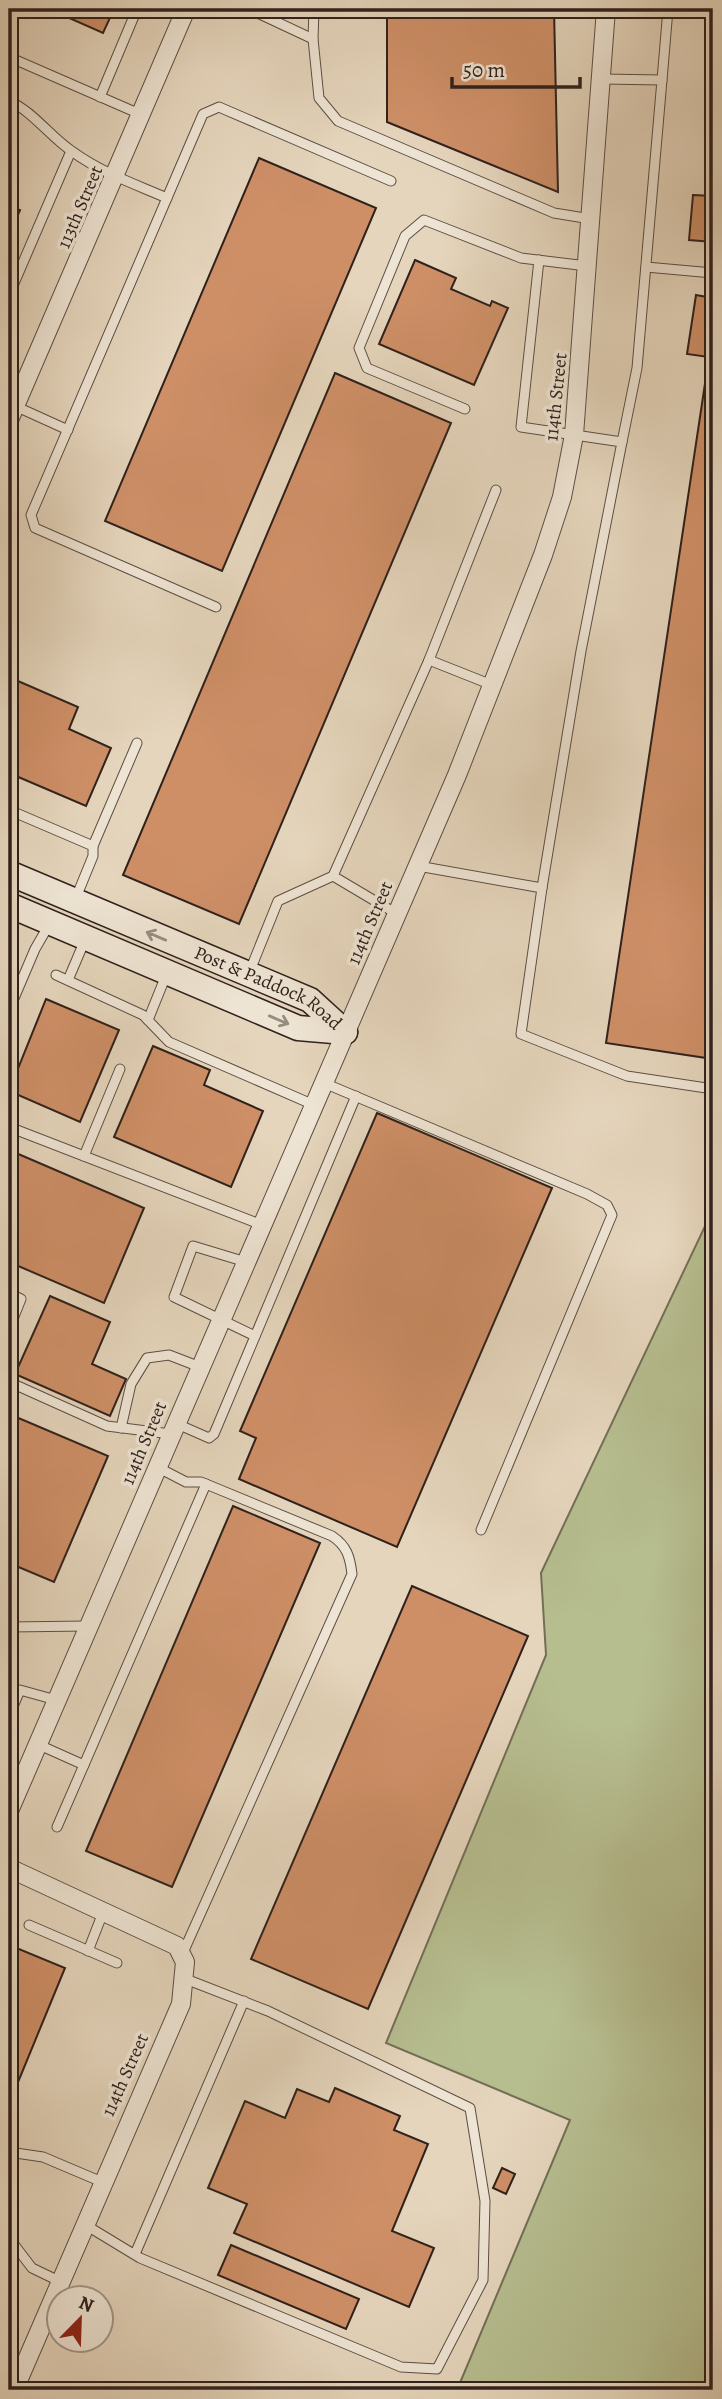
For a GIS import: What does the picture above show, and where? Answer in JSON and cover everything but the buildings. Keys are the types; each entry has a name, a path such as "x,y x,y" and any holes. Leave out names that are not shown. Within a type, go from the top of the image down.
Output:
{"street":[{"name":"113th Street","path":"12,413 186,9"},
{"name":"114th Street","path":"9,1811 418,866 547,543 562,497 574,435 589,266 606,9"},
{"name":"Post & Paddock Road","path":"9,873 310,1000 345,1032"},
{"path":"50,923 68,899"},
{"name":"Post & Paddock Road","path":"9,905 298,1028 345,1032"},
{"path":"9,1868 177,1946 181,1955"},
{"name":"114th Street","path":"14,2390 181,2004 181,1955"}],"lane":[{"path":"100,97 137,9"},
{"path":"249,9 313,39"},
{"path":"314,9 313,39 319,98 338,121 554,213 592,219"},
{"path":"668,9 637,368 581,652 521,1034 627,1076 713,1089"},
{"path":"9,57 142,115"},
{"path":"602,79 662,80"},
{"path":"9,101 21,107 71,151 115,176 167,198"},
{"path":"216,607 35,528 32,515 203,114 219,107 391,181"},
{"path":"9,295 71,151"},
{"path":"465,409 367,368 359,348 405,236 424,220 522,258 589,266"},
{"path":"539,260 521,427 622,442"},
{"path":"646,267 713,273"},
{"path":"12,413 68,430"},
{"path":"248,974 278,901 333,876 429,660 496,490"},
{"path":"429,660 492,685"},
{"path":"68,899 93,856 93,846 137,743"},
{"path":"9,810 93,846"},
{"path":"418,866 542,888"},
{"path":"333,876 397,914"},
{"path":"9,1010 50,923"},
{"path":"68,980 86,938"},
{"path":"148,1020 168,973"},
{"path":"56,975 148,1020 169,1042 314,1105"},
{"path":"84,1156 120,1069"},
{"path":"324,1083 587,1194 607,1205 612,1215 481,1530"},
{"path":"9,1382 107,1426 173,1429 212,1437 356,1097"},
{"path":"9,1126 261,1225"},
{"path":"246,1262 193,1246 174,1297 255,1336"},
{"path":"9,1293 21,1299 9,1329"},
{"path":"121,1428 131,1384 147,1358 169,1355 200,1367"},
{"path":"157,1466 187,1482 206,1484 332,1536 343,1544 351,1558 352,1574 181,1955"},
{"path":"57,1826 206,1484"},
{"path":"9,1627 87,1626"},
{"path":"9,1716 20,1690 56,1700"},
{"path":"37,1744 84,1765"},
{"path":"88,1951 104,1910"},
{"path":"29,1925 117,1963"},
{"path":"84,2224 135,2254 401,2367 437,2370 483,2280 485,2202 470,2108 244,2001 183,1978"},
{"path":"135,2254 244,2001"},
{"path":"9,2152 43,2157 102,2182"},
{"path":"9,2238 32,2268 59,2281"},
{"path":"9,2261 15,2246"}],"green space":[{"path":"713,1216 713,2390 457,2390 570,2120 386,2043 546,1655 541,1573 706,1224"}],"water":[{"path":"713,1474 713,1587 710,1489"}]}
